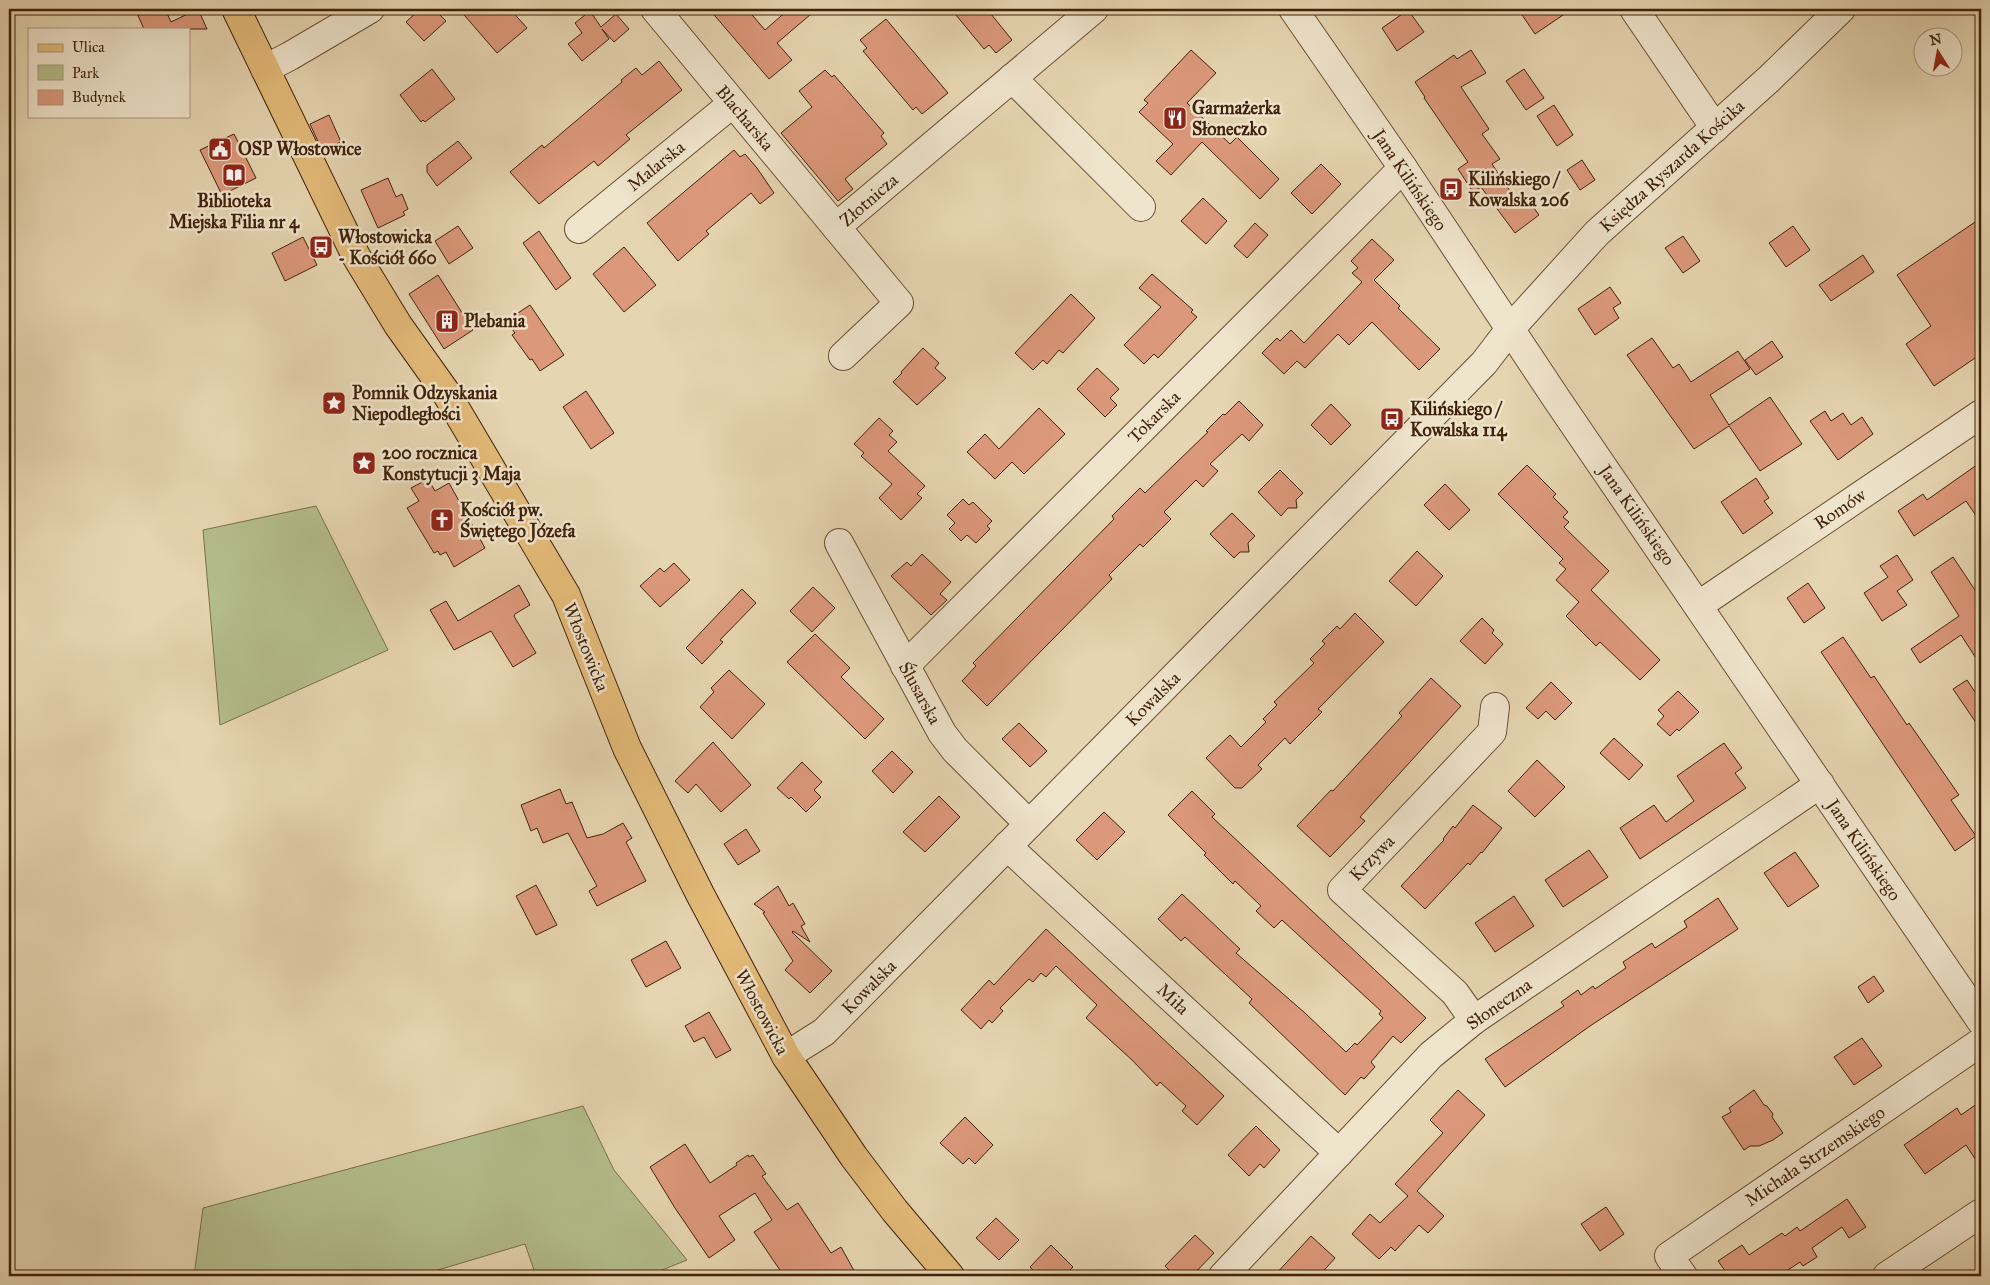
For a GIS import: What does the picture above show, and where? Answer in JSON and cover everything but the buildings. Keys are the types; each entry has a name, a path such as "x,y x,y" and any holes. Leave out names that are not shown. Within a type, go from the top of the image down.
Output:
{"main road":[{"name":"Włostowicka","path":"236,9 356,256 398,325 445,391 566,595 627,748 700,894 786,1056 854,1157 901,1219 950,1276"}],"street":[{"path":"265,69 370,9"},
{"name":"Blacharska","path":"655,9 836,227"},
{"name":"Złotnicza","path":"843,356 899,303 836,227 1094,9"},
{"name":"Jana Kilińskiego","path":"1293,9 1403,168 1510,329 1981,1021"},
{"path":"1634,9 1715,128"},
{"name":"Księdza Ryszarda Kościka","path":"1510,329 1597,233 1769,80 1841,9"},
{"path":"1012,78 1141,208"},
{"name":"Malarska","path":"579,229 733,103"},
{"name":"Tokarska","path":"905,666 1403,168"},
{"name":"Kowalska","path":"786,1056 824,1032 1477,370 1510,329"},
{"name":"Romów","path":"1699,605 1981,414"},
{"name":"Ślusarska","path":"839,543 942,733 955,750 1029,824"},
{"name":"Krzywa","path":"1474,1020 1455,993 1342,890 1492,732 1495,707"},
{"name":"Słoneczna","path":"1223,1276 1431,1055 1474,1020 1820,784"},
{"name":"Miła","path":"1007,846 1339,1153"},
{"name":"Michała Strzemskiego","path":"1683,1276 1669,1256 1981,1042"},
{"path":"1886,1276 1981,1213"}],"green space":[{"path":"316,506 388,650 220,725 203,530"},
{"path":"583,1106 614,1170 687,1260 647,1276 536,1276 525,1244 418,1276 194,1276 203,1208"}],"place":[{"name":"Garmażerka Słoneczko","path":"1175,118"},
{"name":"OSP Włostowice","path":"220,149"},
{"name":"Biblioteka Miejska Filia nr 4","path":"234,175"},
{"name":"Kilińskiego / Kowalska 206","path":"1451,189"},
{"name":"Włostowicka - Kościół 660","path":"321,247"},
{"name":"Plebania","path":"447,321"},
{"name":"Pomnik Odzyskania Niepodległości","path":"334,403"},
{"name":"Kilińskiego / Kowalska 114","path":"1392,419"},
{"name":"200 rocznica Konstytucji 3 Maja","path":"364,463"},
{"name":"Kościół pw. Świętego Józefa","path":"442,520"}]}
